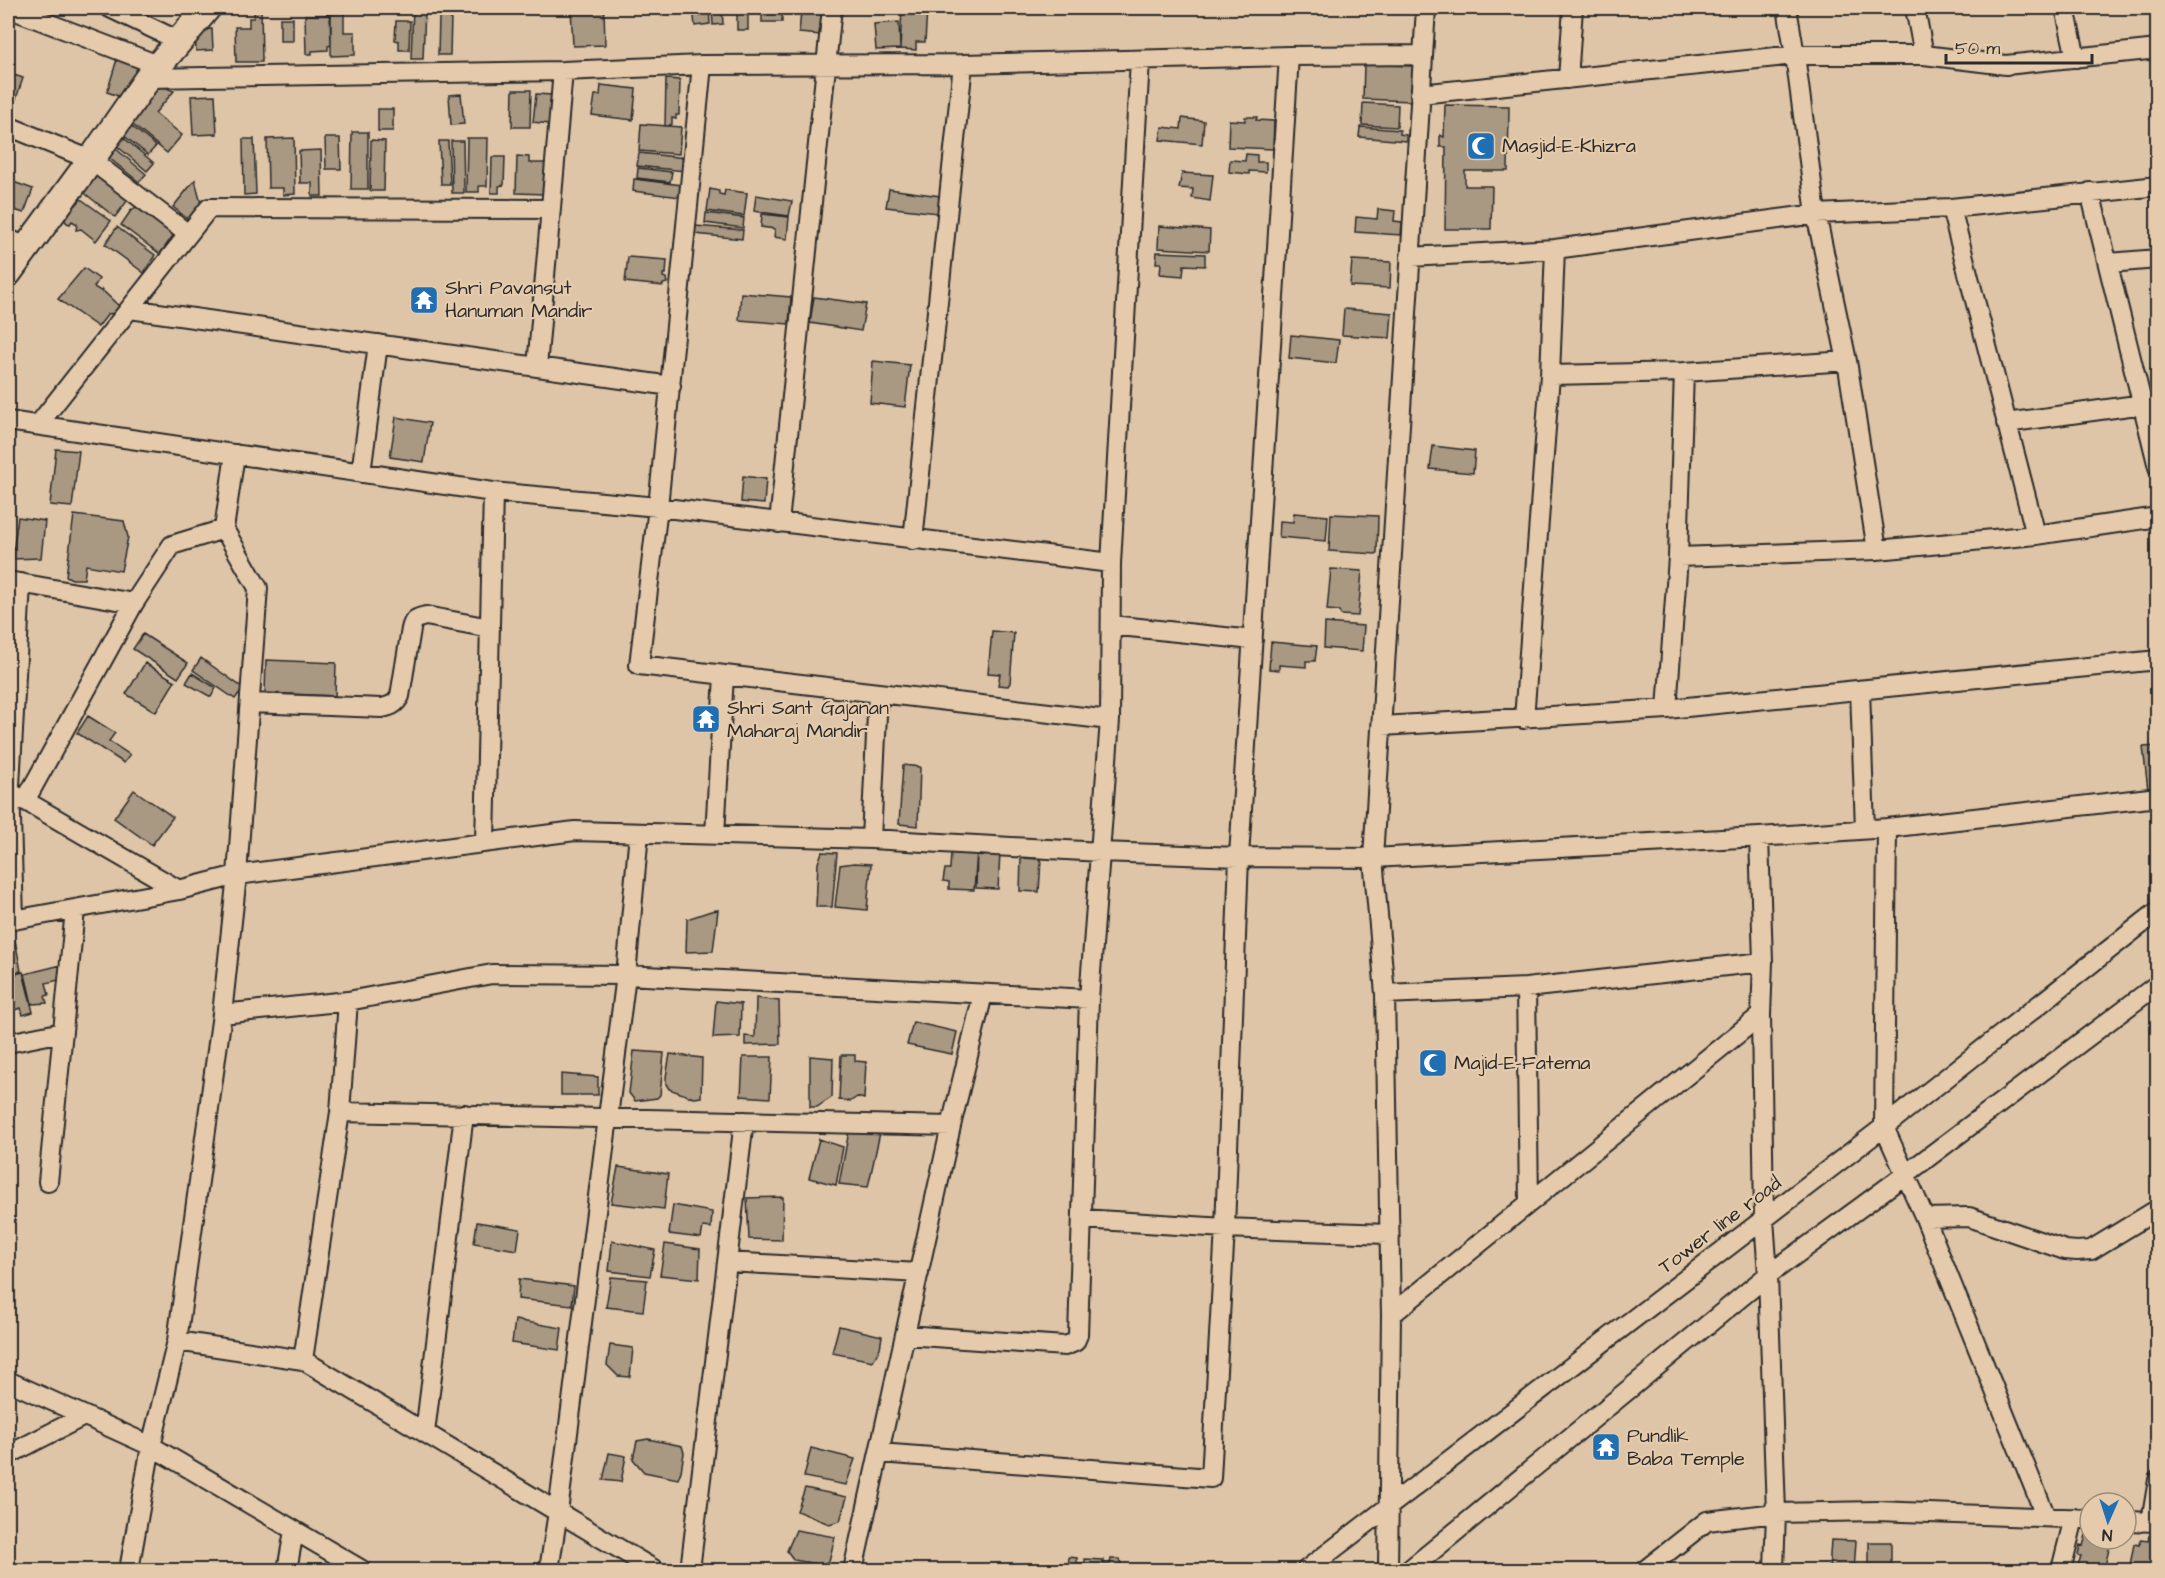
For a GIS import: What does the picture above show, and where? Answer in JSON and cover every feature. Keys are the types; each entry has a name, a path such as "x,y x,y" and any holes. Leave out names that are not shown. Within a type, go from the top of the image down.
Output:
{"street":[{"path":"8,8 153,71 563,71 702,64 963,64 1289,56 1422,56"},
{"path":"110,8 179,41"},
{"path":"8,273 17,243 91,160 153,71 207,8"},
{"path":"779,523 832,8"},
{"path":"1388,1570 1391,1315 1385,994 1373,858 1426,8"},
{"path":"1568,79 1573,8"},
{"path":"1787,8 1796,55 1816,214 1847,361 1877,550"},
{"path":"1915,8 1924,55"},
{"path":"2065,8 2076,58"},
{"path":"1420,94 1796,55 1924,55 2006,65 2157,50"},
{"path":"879,1453 1211,1478 1225,1228 1239,857 1289,56"},
{"path":"906,1335 1065,1346 1075,1342 1078,1335 1089,999 1110,720 1111,563 1140,60"},
{"path":"702,64 671,386 639,665 1110,720"},
{"path":"913,540 963,64"},
{"path":"537,367 563,71"},
{"path":"8,126 91,160 188,234"},
{"path":"1410,257 1555,249 1816,214 1951,208 2157,186"},
{"path":"2090,192 2150,403 2157,467"},
{"path":"38,425 209,208 550,208"},
{"path":"1951,208 2036,535"},
{"path":"1524,719 1550,375 1555,249"},
{"path":"2109,263 2157,259"},
{"path":"130,309 671,386"},
{"path":"361,473 378,344"},
{"path":"1550,375 1684,372 1847,361"},
{"path":"1667,709 1678,557 1684,372"},
{"path":"2006,423 2150,403"},
{"path":"8,421 493,492 658,507 1111,563"},
{"path":"129,1570 151,1446 177,1341 222,1014 237,876 258,588 224,529 235,454"},
{"path":"484,842 493,492"},
{"path":"1678,557 1877,550 2036,535 2157,517"},
{"path":"18,797 134,603 172,545 224,529"},
{"path":"134,603 14,582 18,797 11,920 179,890 237,876 574,831 872,839 1239,857 1373,858 1887,828 2157,797"},
{"path":"250,703 382,708 391,706 400,696 412,622 416,618 426,616 490,628"},
{"path":"1111,626 1253,640"},
{"path":"1382,726 1667,709 2157,660"},
{"path":"715,835 724,675"},
{"path":"1860,690 1865,829"},
{"path":"872,839 878,694"},
{"path":"18,797 179,890"},
{"path":"1887,828 1884,1127 1925,1218 2046,1517"},
{"path":"549,1570 626,975 639,833"},
{"path":"1759,837 1763,962 1761,1015 1764,1219 1776,1513 1774,1570"},
{"path":"48,1182 75,910"},
{"name":"Tower line road","path":"1306,1570 1884,1127 2157,911"},
{"path":"1385,994 1526,988 1763,962"},
{"path":"222,1014 348,1001 492,974 626,975 1089,999"},
{"path":"1408,1570 1768,1275 2157,984"},
{"path":"1526,988 1530,1203"},
{"path":"853,1570 951,1126 983,994"},
{"path":"303,1360 340,1112 348,1001"},
{"path":"1391,1315 1761,1015"},
{"path":"8,1043 63,1032"},
{"path":"340,1112 951,1126"},
{"path":"425,1433 464,1114"},
{"path":"690,1570 744,1120"},
{"path":"1925,1218 1969,1217 2065,1250 2077,1251 2091,1250 2157,1209"},
{"path":"1082,1219 1225,1228 1388,1234"},
{"path":"728,1262 919,1273"},
{"path":"177,1341 303,1360 655,1570"},
{"path":"8,1381 151,1446 362,1570"},
{"path":"8,1455 84,1416"},
{"path":"2138,1521 2154,1522 2157,1480"},
{"path":"1645,1570 1707,1521 1776,1513 1877,1511 2078,1518"},
{"path":"2061,1570 2078,1528"},
{"path":"287,1570 294,1531"}],"building":[{"path":"254,8 261,8 262,62 236,62 235,27 249,27 249,18 254,18"},
{"path":"413,8 425,8 423,59 411,59"},
{"path":"571,8 604,8 605,45 573,46"},
{"path":"693,8 709,8 710,24 695,26"},
{"path":"712,8 722,8 723,24 713,25"},
{"path":"762,8 782,8 782,22 762,22"},
{"path":"791,8 823,8 821,35 799,33 801,11 791,10"},
{"path":"902,8 927,10 925,42 916,42 916,50 900,49"},
{"path":"344,10 344,32 355,32 355,55 331,56 331,11"},
{"path":"737,11 748,11 748,30 737,30"},
{"path":"305,15 330,15 331,45 328,46 328,50 312,51 312,54 306,54"},
{"path":"439,16 451,16 450,55 438,55"},
{"path":"280,18 293,18 293,41 280,41"},
{"path":"396,21 410,21 409,50 399,50 399,41 395,40"},
{"path":"899,22 900,49 876,50 874,24"},
{"path":"212,29 213,50 196,51 195,30"},
{"path":"118,56 139,63 130,100 107,92"},
{"path":"1364,64 1413,66 1411,101 1363,99"},
{"path":"8,73 23,78 16,99 8,95"},
{"path":"666,79 680,80 679,115 676,115 676,119 672,118 672,124 668,126 665,126"},
{"path":"157,84 174,91 155,113 182,135 167,153 127,120"},
{"path":"601,85 636,89 633,120 592,115 595,95 600,95"},
{"path":"513,90 531,90 530,127 512,127"},
{"path":"461,94 464,124 451,125 449,95"},
{"path":"536,94 552,95 549,124 533,122"},
{"path":"215,95 217,134 193,135 191,96"},
{"path":"1363,103 1398,105 1397,127 1362,125"},
{"path":"1445,105 1509,106 1508,171 1465,171 1465,186 1492,186 1491,229 1445,229 1446,147 1440,147 1440,135 1444,137"},
{"path":"378,109 393,109 393,131 378,131"},
{"path":"1245,117 1274,121 1273,149 1228,147 1229,120 1245,121"},
{"path":"1182,118 1204,121 1202,144 1160,140 1162,127 1181,129"},
{"path":"641,124 681,127 679,154 639,151"},
{"path":"130,125 156,146 148,155 122,134"},
{"path":"1360,127 1400,130 1400,134 1406,135 1406,141 1359,137"},
{"path":"352,132 368,132 368,189 351,189"},
{"path":"119,134 154,163 147,171 112,142"},
{"path":"294,138 295,194 283,195 283,188 268,188 267,139"},
{"path":"325,138 340,138 341,169 326,169"},
{"path":"467,138 488,138 487,186 479,186 479,192 466,192"},
{"path":"243,139 254,139 256,194 244,195"},
{"path":"371,140 385,141 384,191 370,191"},
{"path":"439,141 448,141 450,184 441,184"},
{"path":"451,141 463,141 464,193 452,193"},
{"path":"116,149 146,174 139,182 109,158"},
{"path":"321,150 322,196 312,196 312,183 300,183 299,151"},
{"path":"639,153 686,158 685,171 637,166"},
{"path":"1246,154 1257,155 1257,162 1266,162 1266,172 1249,171 1249,174 1229,172 1230,160 1245,161"},
{"path":"517,156 529,157 529,163 546,163 545,194 516,193"},
{"path":"492,157 505,157 504,185 499,186 499,193 491,193"},
{"path":"638,168 672,172 670,182 637,178"},
{"path":"99,172 131,196 115,217 83,192"},
{"path":"1182,173 1213,175 1210,201 1192,198 1193,189 1179,188"},
{"path":"634,179 682,185 680,197 633,191"},
{"path":"8,180 33,189 24,213 11,209 8,212"},
{"path":"195,180 201,204 189,220 173,207"},
{"path":"710,189 724,195 725,190 747,193 744,216 707,211"},
{"path":"889,189 940,196 938,213 886,207"},
{"path":"756,195 792,201 789,216 754,211"},
{"path":"81,199 111,221 96,241 81,229 76,230 77,224 72,221 70,224 67,223 62,217 74,202 76,205"},
{"path":"137,205 175,233 160,254 121,225"},
{"path":"1378,209 1395,211 1394,221 1402,222 1401,235 1355,232 1356,217 1377,219"},
{"path":"706,213 744,218 743,228 705,223"},
{"path":"762,214 789,217 787,239 774,237 775,229 761,227"},
{"path":"695,226 743,230 742,239 695,234"},
{"path":"1159,226 1210,230 1209,251 1158,248"},
{"path":"117,227 155,255 144,273 105,244"},
{"path":"1157,252 1205,254 1205,266 1184,265 1183,276 1160,274 1161,263 1156,263"},
{"path":"628,257 667,260 666,274 663,274 663,277 666,278 667,283 663,286 625,282"},
{"path":"1352,260 1391,262 1390,288 1350,286"},
{"path":"84,268 99,279 94,287 102,292 102,290 121,308 116,313 108,314 98,327 58,299"},
{"path":"741,293 791,297 789,324 739,320"},
{"path":"814,297 866,304 861,331 810,323"},
{"path":"1344,309 1392,313 1390,338 1342,335"},
{"path":"1291,335 1339,340 1336,363 1289,358"},
{"path":"873,361 910,365 905,407 870,403"},
{"path":"396,417 430,423 424,462 390,457"},
{"path":"1433,446 1475,451 1473,473 1430,469"},
{"path":"56,449 79,451 72,507 50,505"},
{"path":"743,476 766,479 764,504 741,502"},
{"path":"1294,513 1328,516 1326,541 1279,537 1280,521 1293,522"},
{"path":"1331,514 1378,516 1377,554 1329,551"},
{"path":"74,515 124,521 128,537 121,571 86,565 84,579 72,579 66,576"},
{"path":"18,517 45,521 41,558 12,559"},
{"path":"1331,569 1362,571 1358,616 1341,615 1339,611 1327,610"},
{"path":"1325,623 1364,626 1362,651 1324,648"},
{"path":"992,631 1014,633 1008,686 998,685 1000,674 988,673"},
{"path":"143,634 188,663 178,678 133,649"},
{"path":"1271,642 1317,646 1315,661 1306,661 1306,667 1279,665 1279,670 1269,669"},
{"path":"201,658 243,688 235,699 193,670"},
{"path":"266,660 336,663 335,696 265,693"},
{"path":"145,663 175,681 156,712 126,694"},
{"path":"192,673 216,688 211,697 186,683"},
{"path":"88,716 115,733 109,741 130,755 124,763 77,733"},
{"path":"2158,746 2158,790 2148,790 2143,747"},
{"path":"903,765 920,767 918,826 899,824"},
{"path":"134,790 173,817 152,845 114,818"},
{"path":"977,851 1000,853 998,889 976,888"},
{"path":"822,852 837,853 832,907 816,907 818,863"},
{"path":"951,852 977,852 974,890 949,889 949,882 943,881 945,869 950,869"},
{"path":"1021,858 1041,859 1039,892 1020,891"},
{"path":"871,864 867,910 835,907 840,865"},
{"path":"718,910 713,951 686,952 687,919"},
{"path":"15,940 21,971 8,974 8,942"},
{"path":"61,965 59,980 46,983 49,995 45,996 47,1003 32,1004 25,974"},
{"path":"23,972 33,1012 23,1015 21,1008 11,1011 11,1008 8,1008 8,976"},
{"path":"756,998 779,1001 780,1044 745,1045 745,1036 755,1037"},
{"path":"716,1001 741,1004 740,1037 713,1038"},
{"path":"913,1022 957,1032 952,1054 907,1045"},
{"path":"634,1051 664,1053 660,1095 657,1098 635,1101 629,1093"},
{"path":"670,1054 702,1058 701,1097 694,1098 669,1089 666,1077"},
{"path":"841,1055 855,1055 855,1061 866,1062 864,1099 857,1097 851,1101 839,1100"},
{"path":"810,1056 833,1058 832,1097 817,1107 810,1107"},
{"path":"743,1057 772,1057 770,1098 741,1096"},
{"path":"561,1074 598,1077 598,1095 561,1095"},
{"path":"849,1131 880,1133 868,1187 839,1184"},
{"path":"819,1139 843,1147 836,1185 809,1178"},
{"path":"618,1167 668,1174 664,1209 611,1203"},
{"path":"783,1197 782,1240 749,1239 747,1198"},
{"path":"673,1205 712,1212 711,1228 703,1227 701,1238 669,1234"},
{"path":"477,1222 520,1229 517,1250 474,1243"},
{"path":"612,1241 655,1250 650,1276 609,1271"},
{"path":"665,1244 700,1249 699,1279 660,1275"},
{"path":"611,1277 647,1280 643,1311 606,1307"},
{"path":"519,1279 574,1286 572,1305 518,1299"},
{"path":"515,1320 562,1328 559,1350 512,1343"},
{"path":"839,1326 882,1336 880,1348 873,1361 832,1353"},
{"path":"610,1345 633,1348 630,1377 618,1376 607,1365"},
{"path":"648,1439 682,1446 684,1453 678,1479 644,1472 633,1459 637,1441"},
{"path":"811,1448 855,1459 846,1485 804,1477"},
{"path":"609,1453 626,1456 621,1482 603,1480"},
{"path":"805,1488 847,1497 840,1521 829,1524 797,1511"},
{"path":"796,1530 835,1537 829,1561 822,1565 794,1560 787,1551"},
{"path":"2149,1536 2158,1538 2158,1567 2149,1565 2149,1569 2130,1565 2133,1551 2138,1551 2140,1540 2148,1541"},
{"path":"1831,1540 1856,1541 1854,1570 1829,1570"},
{"path":"1869,1542 1891,1542 1891,1570 1869,1570"},
{"path":"2079,1551 2109,1551 2104,1570 2077,1568 2081,1556 2078,1555"},
{"path":"1069,1557 1077,1558 1077,1563 1085,1563 1085,1559 1103,1560 1103,1564 1110,1564 1111,1559 1120,1559 1122,1570 1068,1570"},
{"path":"2128,1566 2154,1570 2127,1570"}],"place":[{"name":"Masjid-E-Khizra","path":"1481,146"},
{"name":"Shri Pavansut Hanuman Mandir","path":"424,300"},
{"name":"Shri Sant Gajanan Maharaj Mandir","path":"706,719"},
{"name":"Majid-E-Fatema","path":"1433,1063"},
{"name":"Pundlik Baba Temple","path":"1606,1447"}]}
